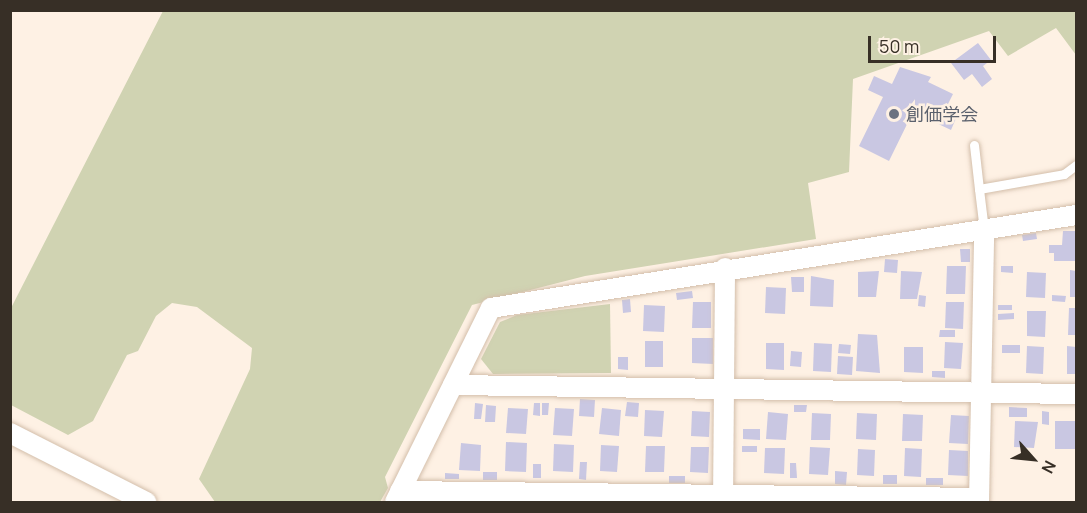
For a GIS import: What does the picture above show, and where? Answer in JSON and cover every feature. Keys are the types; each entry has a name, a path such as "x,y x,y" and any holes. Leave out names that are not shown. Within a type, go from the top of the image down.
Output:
{"street":[{"path":"984,230 979,500 398,497 491,308 724,268 1077,215"},
{"path":"723,500 724,268"},
{"path":"453,385 1077,394"},
{"path":"10,434 146,502"}],"lane":[{"path":"974,145 984,230"},
{"path":"979,189 1064,174 1077,165"}],"green space":[{"path":"163,11 1076,11 1076,55 1056,28 1008,56 989,31 853,79 849,172 808,183 816,239 585,276 472,305 385,477 388,488 380,502 215,502 199,479 250,369 252,348 197,307 172,303 156,316 138,351 127,355 93,421 68,435 11,405 10,310"},
{"path":"610,304 611,373 493,374 481,359 500,322 517,315"}],"building":[{"path":"978,43 991,60 983,66 992,79 982,87 972,74 964,80 951,63"},
{"name":"創価学会","path":"900,67 931,77 928,82 953,94 945,110 957,116 951,130 913,112 889,161 859,146 883,97 868,90 874,76 892,84"},
{"path":"1063,231 1076,231 1076,261 1054,261 1054,253 1049,253 1049,245 1062,245"},
{"path":"1036,233 1037,239 1023,241 1022,235"},
{"path":"960,249 970,249 970,262 961,262"},
{"path":"885,259 898,260 897,273 884,272"},
{"path":"947,266 966,266 965,294 946,294"},
{"path":"1001,266 1013,266 1013,273 1001,272"},
{"path":"1070,270 1076,271 1076,297 1070,297"},
{"path":"879,271 876,297 858,297 858,272"},
{"path":"901,271 922,272 917,299 900,299"},
{"path":"1027,272 1046,273 1045,298 1026,297"},
{"path":"811,276 834,280 833,307 810,306"},
{"path":"791,277 804,277 804,292 792,292"},
{"path":"766,287 786,288 785,314 765,313"},
{"path":"692,291 693,298 677,300 676,293"},
{"path":"919,295 926,296 925,307 918,306"},
{"path":"1052,295 1066,296 1065,302 1052,301"},
{"path":"630,299 631,312 623,313 622,300"},
{"path":"693,302 711,302 711,328 692,328"},
{"path":"946,302 964,302 963,329 945,328"},
{"path":"644,305 665,306 664,332 643,331"},
{"path":"998,305 1012,305 1012,310 998,310"},
{"path":"1069,308 1076,308 1076,335 1068,335"},
{"path":"1027,311 1046,311 1045,337 1027,336"},
{"path":"1014,313 1014,319 998,320 998,314"},
{"path":"940,330 955,330 955,337 939,337"},
{"path":"858,334 877,335 880,373 856,371"},
{"path":"692,338 713,338 713,364 692,363"},
{"path":"645,341 663,341 663,367 645,367"},
{"path":"945,342 963,343 961,369 944,368"},
{"path":"766,343 784,343 784,370 766,369"},
{"path":"814,343 832,344 831,372 813,371"},
{"path":"839,344 851,345 850,354 838,353"},
{"path":"1002,345 1020,345 1020,353 1002,353"},
{"path":"1027,346 1044,347 1043,374 1026,373"},
{"path":"1067,346 1076,347 1076,374 1067,374"},
{"path":"904,347 923,347 923,373 904,372"},
{"path":"791,351 802,352 801,367 790,366"},
{"path":"838,356 853,357 852,375 837,374"},
{"path":"618,357 628,357 628,370 618,369"},
{"path":"932,371 945,371 945,378 932,377"},
{"path":"580,399 595,400 594,417 579,416"},
{"path":"627,402 639,403 638,417 625,416"},
{"path":"475,403 483,404 481,419 474,419"},
{"path":"534,403 540,403 540,416 533,415"},
{"path":"542,403 549,403 548,415 542,415"},
{"path":"486,405 496,406 495,422 485,422"},
{"path":"794,405 807,405 806,412 794,412"},
{"path":"1009,407 1027,408 1027,417 1009,417"},
{"path":"508,408 528,409 526,434 506,433"},
{"path":"555,408 574,409 572,436 553,435"},
{"path":"602,408 621,410 619,436 599,434"},
{"path":"645,410 664,411 662,437 644,436"},
{"path":"692,411 710,412 709,437 691,436"},
{"path":"1042,411 1049,412 1049,425 1042,424"},
{"path":"768,412 788,414 786,440 766,439"},
{"path":"812,413 831,414 830,440 811,440"},
{"path":"857,413 877,414 876,440 856,439"},
{"path":"903,414 923,415 922,441 902,441"},
{"path":"951,415 969,416 968,444 949,443"},
{"path":"1015,421 1038,422 1034,448 1014,447"},
{"path":"1055,421 1076,421 1076,449 1055,449"},
{"path":"743,429 760,429 760,440 743,439"},
{"path":"506,442 527,443 526,472 505,471"},
{"path":"461,443 481,445 480,471 459,470"},
{"path":"554,444 574,445 573,472 553,471"},
{"path":"601,445 619,446 617,472 600,471"},
{"path":"646,446 665,446 664,472 645,472"},
{"path":"742,446 757,446 757,452 742,452"},
{"path":"691,447 709,447 708,473 690,472"},
{"path":"810,447 830,448 828,475 809,474"},
{"path":"765,448 785,448 784,474 764,473"},
{"path":"905,448 922,449 921,477 904,476"},
{"path":"858,449 875,450 874,476 857,475"},
{"path":"949,450 968,451 968,476 948,475"},
{"path":"580,462 587,462 586,480 579,479"},
{"path":"790,463 796,463 797,478 790,478"},
{"path":"533,464 541,464 541,478 533,478"},
{"path":"835,471 847,472 846,485 835,484"},
{"path":"483,472 497,472 497,480 483,480"},
{"path":"445,473 459,474 459,479 445,479"},
{"path":"883,475 897,475 897,484 883,484"},
{"path":"669,476 685,476 685,483 669,483"},
{"path":"926,478 943,478 943,485 926,485"}],"place":[{"name":"創価学会","path":"894,114"}]}
